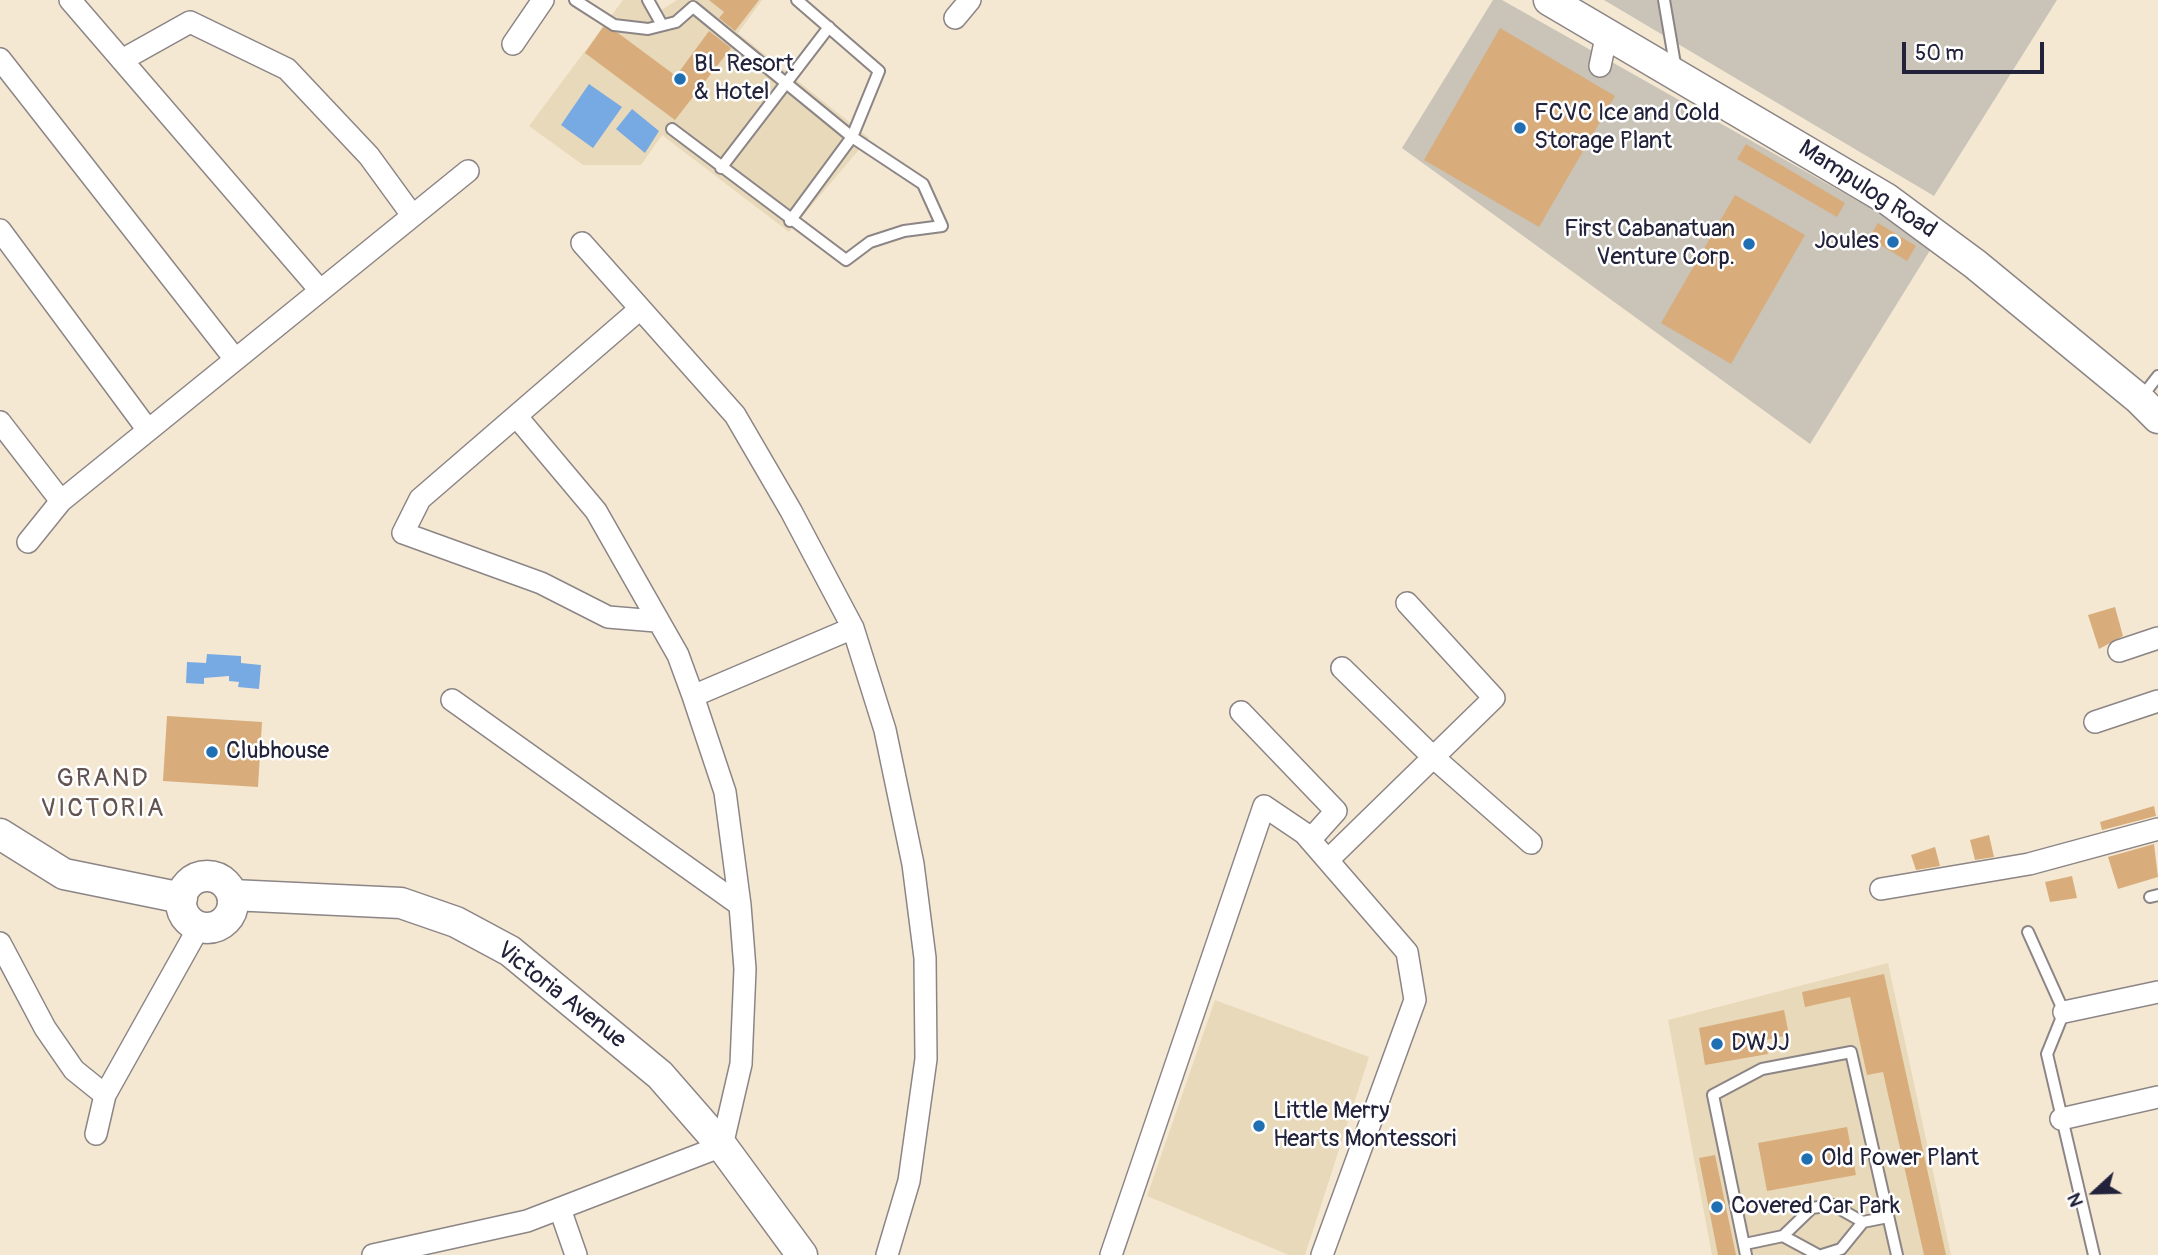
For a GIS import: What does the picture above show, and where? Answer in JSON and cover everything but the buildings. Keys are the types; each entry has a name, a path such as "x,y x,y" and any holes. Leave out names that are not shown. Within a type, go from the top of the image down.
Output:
{"street":[{"path":"71,0 319,289"},
{"path":"513,44 543,0"},
{"path":"955,18 970,0"},
{"name":"Mampulog Road","path":"1549,0 1887,199 2152,398"},
{"path":"122,60 190,22 287,69 369,156 412,215"},
{"path":"1600,66 1607,33"},
{"path":"0,59 235,359"},
{"path":"28,542 61,501 319,289 468,171"},
{"path":"0,230 148,430"},
{"path":"582,243 735,415 792,511 853,628 885,730 913,864 925,958 926,1059 909,1181 887,1255"},
{"path":"640,309 420,499 403,533 541,583 608,617 656,621"},
{"path":"373,1255 527,1221 722,1146 741,1064 746,970 740,905 724,792 693,696 678,655 656,621 596,511 517,417"},
{"path":"0,422 61,501"},
{"path":"1329,859 1494,698 1407,603"},
{"path":"693,696 853,628"},
{"path":"2119,651 2158,638"},
{"path":"1342,668 1433,757 1531,843"},
{"path":"452,700 740,905"},
{"path":"2095,722 2158,701"},
{"path":"1241,712 1336,811 1310,840"},
{"path":"1111,1255 1264,806 1310,840 1329,859 1407,952 1415,1000 1322,1255"},
{"path":"1881,889 2029,864 2158,829"},
{"path":"1,837 64,874 182,898"},
{"path":"206,877 222,881 232,895 233,903 228,918 215,927 199,927 185,916 182,898 190,883 206,877"},
{"name":"Victoria Avenue","path":"232,895 401,903 456,922 510,951 580,1006 660,1075 722,1146 802,1255"},
{"path":"96,1134 105,1095 199,927"},
{"path":"0,943 45,1028 74,1070 105,1095"},
{"path":"2064,1012 2158,992"},
{"path":"2062,1119 2158,1097"},
{"path":"560,1209 576,1255"}],"lane":[{"path":"575,0 614,25 648,29 676,22 696,3 852,137 923,184 942,226 904,231 870,242 846,260 790,221 672,129"},
{"path":"648,0 662,25"},
{"path":"790,221 852,137 879,71 797,0"},
{"path":"1664,0 1676,73"},
{"path":"721,168 829,27"},
{"path":"2028,932 2064,1012 2047,1054 2094,1255"},
{"path":"1863,1222 1833,1205 1812,1208 1783,1236 1745,1250 1713,1095 1762,1069 1851,1052 1897,1255"},
{"path":"1783,1236 1820,1255 1841,1249 1863,1222 1888,1217"}],"shaded area":[{"name":"BL Resort & Hotel","path":"623,0 643,0 653,15 677,0 762,0 738,33 869,138 789,232 662,135 641,165 583,165 529,126"},
{"path":"1493,0 1502,0 1934,244 1810,444 1402,148"},
{"path":"1604,0 2057,0 1934,196"},
{"path":"1888,963 1951,1255 1712,1255 1668,1020"},
{"name":"Little Merry Hearts Montessori","path":"1215,1000 1369,1057 1305,1255 1289,1255 1147,1196"}],"water":[{"path":"589,84 622,107 593,148 561,125"},
{"path":"632,109 659,131 645,153 616,129"},
{"path":"207,654 241,656 241,663 261,665 259,689 238,687 239,682 229,681 229,676 204,678 204,684 186,683 187,662 206,663"}],"place":[{"name":"BL Resort & Hotel","path":"680,79"},
{"name":"FCVC Ice and Cold Storage Plant","path":"1520,128"},
{"name":"Joules","path":"1893,242"},
{"name":"First Cabanatuan Venture Corp.","path":"1749,244"},
{"name":"Clubhouse","path":"212,752"},
{"name":"DWJJ","path":"1717,1044"},
{"name":"Little Merry Hearts Montessori","path":"1259,1126"},
{"name":"Old Power Plant","path":"1807,1159"},
{"name":"Covered Car Park","path":"1717,1207"}],"district":[{"name":"GRAND VICTORIA","path":"103,794"}]}
